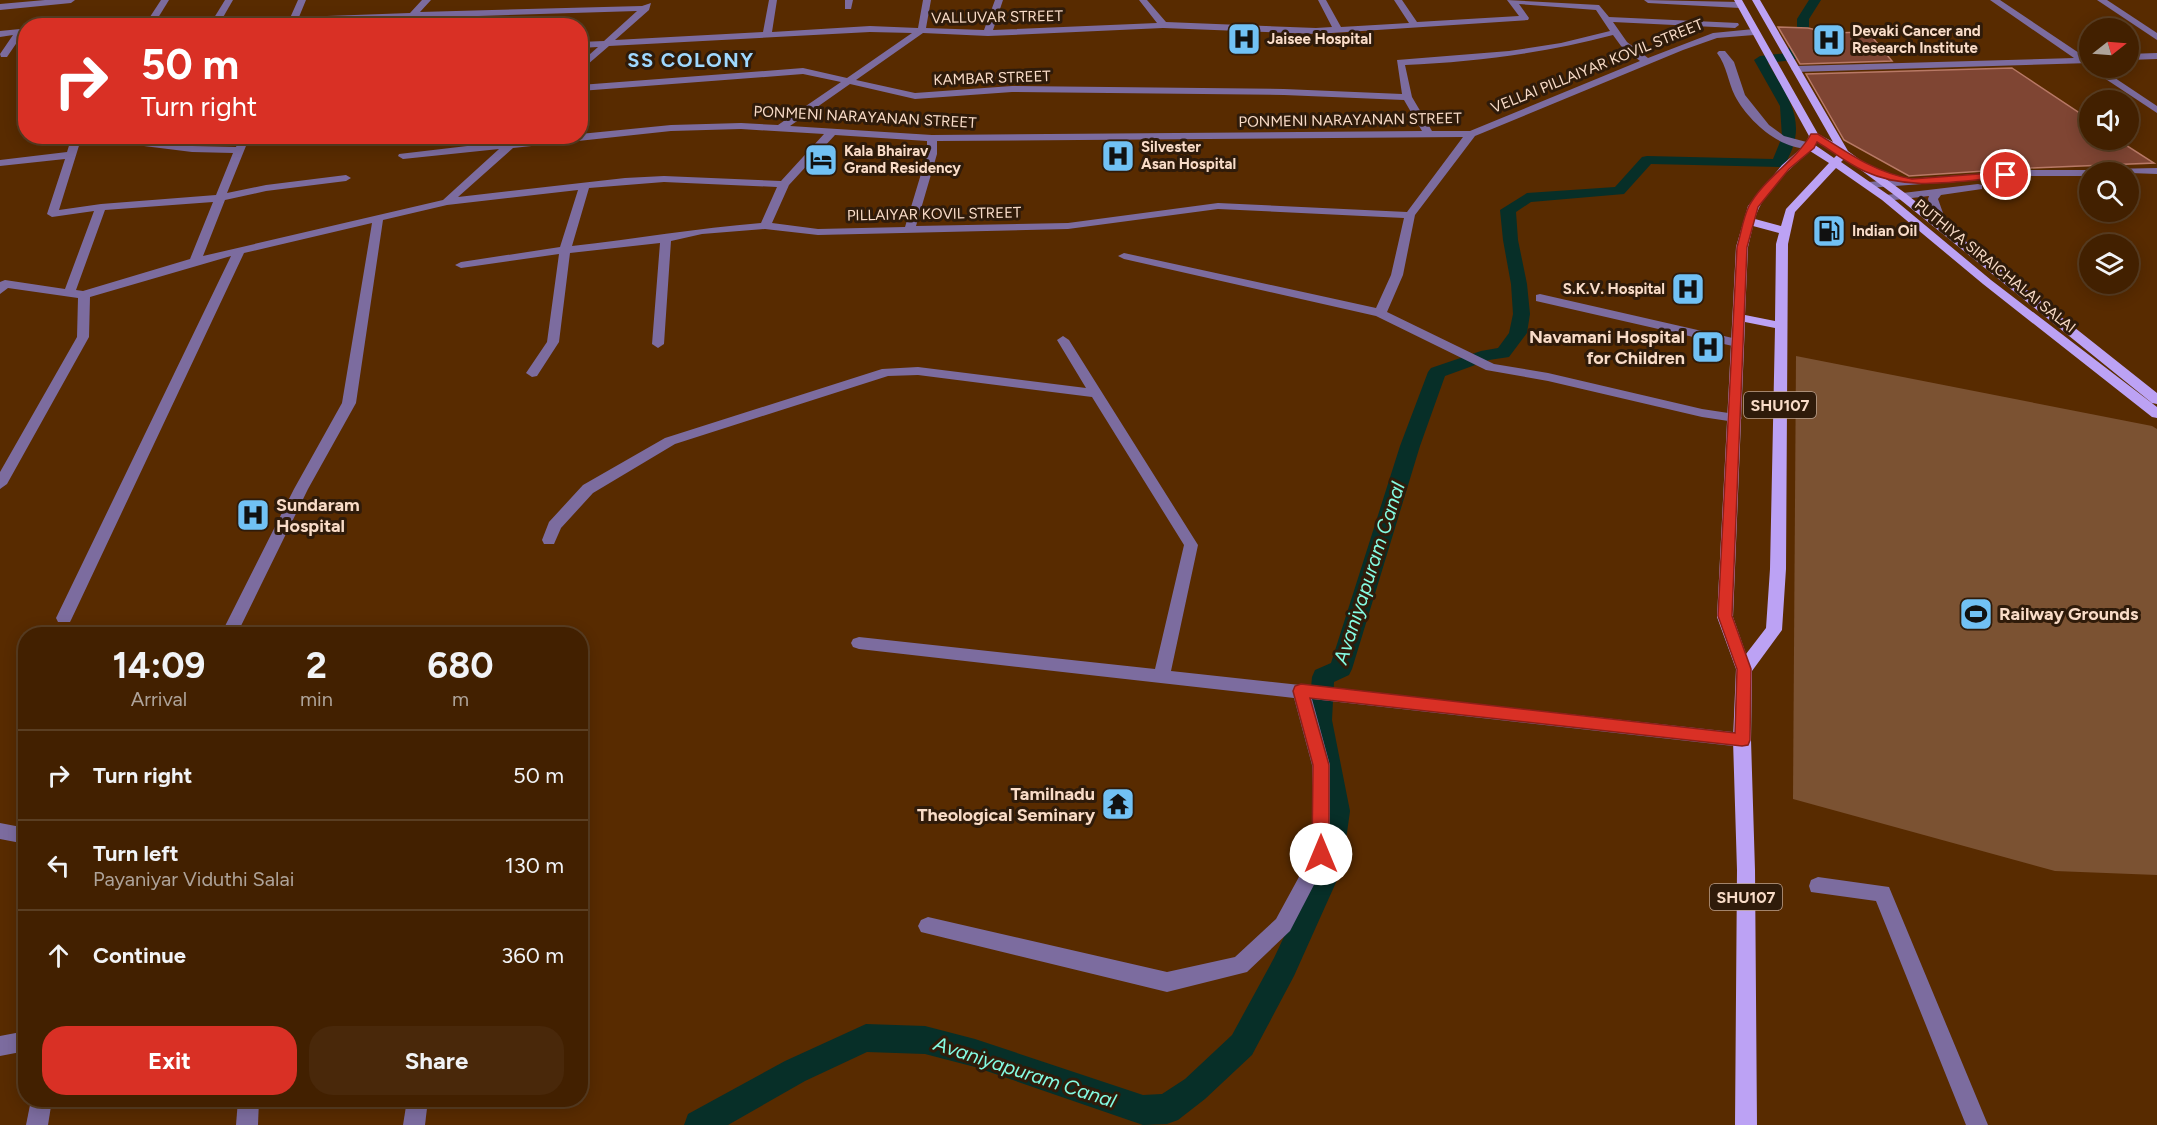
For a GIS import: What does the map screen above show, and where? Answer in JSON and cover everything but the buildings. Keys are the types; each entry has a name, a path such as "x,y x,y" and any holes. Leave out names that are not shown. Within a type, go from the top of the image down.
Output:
{"main road":[{"path":"1756,0 1840,158"},
{"path":"1739,3 1771,59 1812,141"},
{"name":"PUTHIYA SIRAICHALAI SALAI","path":"1812,141 1840,158 1866,169 1901,195 2157,400"},
{"name":"SHU107","path":"1746,1125 1746,870 1742,740 1744,669 1725,616 1742,247 1754,206 1786,167 1812,141"},
{"name":"PUTHIYA SIRAICHALAI SALAI","path":"1840,158 1863,182 2157,414"},
{"name":"SHU107","path":"1744,669 1774,630 1778,569 1782,244 1790,211 1840,158"},
{"path":"1818,180 1834,177 1863,182"},
{"path":"1749,221 1785,231"},
{"path":"1738,317 1781,326"}],"street":[{"path":"2,5 75,0"},
{"path":"153,18 165,0"},
{"path":"218,18 229,0"},
{"path":"294,18 302,0"},
{"path":"413,15 427,0"},
{"path":"767,34 773,0"},
{"path":"782,127 852,81 920,32 924,24 927,0"},
{"path":"988,33 999,0"},
{"path":"1143,0 1163,25"},
{"path":"1322,0 1338,30"},
{"path":"1398,0 1414,25"},
{"path":"1648,0 1739,3"},
{"path":"1994,0 2079,56"},
{"path":"2101,0 2157,37"},
{"path":"1512,1 1597,4 1624,44 1646,61"},
{"name":"VALLUVAR STREET","path":"588,45 870,29 988,33 1163,25 1316,31 1524,18 1512,1"},
{"path":"368,18 649,4"},
{"path":"588,60 649,4"},
{"path":"1606,19 1753,29"},
{"name":"VELLAI PILLAIYAR KOVIL STREET","path":"1471,134 1646,61 1716,35 1753,29"},
{"path":"0,34 18,32"},
{"path":"1428,133 1407,97 1400,62 1461,60 1512,55 1566,46 1615,32"},
{"path":"4,55 18,35"},
{"path":"1722,53 1729,62 1740,96 1765,127 1785,139 1812,141"},
{"path":"2139,57 2157,56"},
{"path":"1791,62 2079,61"},
{"name":"KAMBAR STREET","path":"588,87 803,71 915,96 1024,90 1284,92 1407,97"},
{"path":"2109,78 2157,111"},
{"name":"PONMENI NARAYANAN STREET","path":"588,135 670,128 782,127 932,138 1471,134"},
{"path":"765,226 784,184 833,131"},
{"path":"1380,314 1397,275 1410,215 1471,134"},
{"path":"909,231 932,154 932,138"},
{"path":"74,144 52,214 101,207 220,198 266,188 345,178"},
{"path":"140,144 192,149 240,150"},
{"path":"195,261 242,144"},
{"name":"PONMENI NARAYANAN STREET","path":"403,156 492,144"},
{"path":"447,202 511,144"},
{"path":"0,163 70,155"},
{"path":"1866,169 1894,179 1912,182"},
{"path":"2139,171 2157,171"},
{"path":"1863,182 1885,184 2030,173 2079,173"},
{"path":"1886,198 2038,180 2055,174"},
{"path":"2,286 84,295 195,261 447,202 664,179 784,184"},
{"path":"532,373 553,342 565,250 584,186"},
{"path":"1937,191 1933,199 1935,214 1942,227"},
{"name":"PILLAIYAR KOVIL STREET","path":"461,265 666,239 702,231 765,226 818,232 1068,226 1218,206 1410,215"},
{"path":"69,294 101,207"},
{"path":"232,627 301,489 349,403 378,218"},
{"path":"658,344 666,239"},
{"path":"64,618 239,251"},
{"path":"1124,256 1339,302 1380,314 1491,367 1548,377 1702,413 1735,418"},
{"path":"0,484 82,337 84,295"},
{"path":"1540,298 1737,343"},
{"path":"1063,340 1191,545 1162,676"},
{"path":"549,540 554,526 588,489 670,441 887,372 918,370 1096,393"},
{"path":"859,643 1742,740"},
{"path":"928,926 1167,982 1240,964 1282,925 1321,854 1321,765 1301,691"},
{"path":"0,831 18,834"},
{"path":"1818,886 1882,892 1977,1125"},
{"path":"0,1046 18,1043"},
{"path":"37,1125 41,1107"},
{"path":"247,1125 248,1107"},
{"path":"414,1125 417,1107"}],"shaded area":[{"name":"Railway Grounds","path":"1796,356 2152,426 2157,429 2157,875 2055,871 1793,799"}],"waterway":[{"name":"Avaniyapuram Canal","path":"699,1125 795,1071 866,1038 925,1040 975,1053 1143,1110 1167,1109 1195,1089 1242,1045 1284,967 1329,869 1337,811 1320,720 1323,677 1341,669 1410,446 1437,372 1487,355 1503,353 1519,330 1521,299 1508,210 1527,198 1619,191 1647,160 1778,164 1789,137 1787,106 1760,60 1794,56 1794,50 1803,42 1803,19 1815,0"}],"place":[{"name":"Jaisee Hospital","path":"1244,39"},
{"name":"Devaki Cancer and Research Institute","path":"1829,40"},
{"name":"Silvester Asan Hospital","path":"1118,156"},
{"name":"Kala Bhairav Grand Residency","path":"821,160"},
{"name":"Indian Oil","path":"1829,231"},
{"name":"S.K.V. Hospital","path":"1688,289"},
{"name":"Navamani Hospital for Children","path":"1708,347"},
{"name":"Sundaram Hospital","path":"253,515"},
{"name":"Railway Grounds","path":"1976,614"},
{"name":"Tamilnadu Theological Seminary","path":"1118,804"}],"district":[{"name":"SS COLONY","path":"691,60"}],"route":[{"path":"1321,854 1321,765 1301,691 1742,740 1744,669 1725,616 1742,247 1754,206 1786,167 1810,146 1814,136 1866,169 1894,179 1912,182 2006,175"}]}
